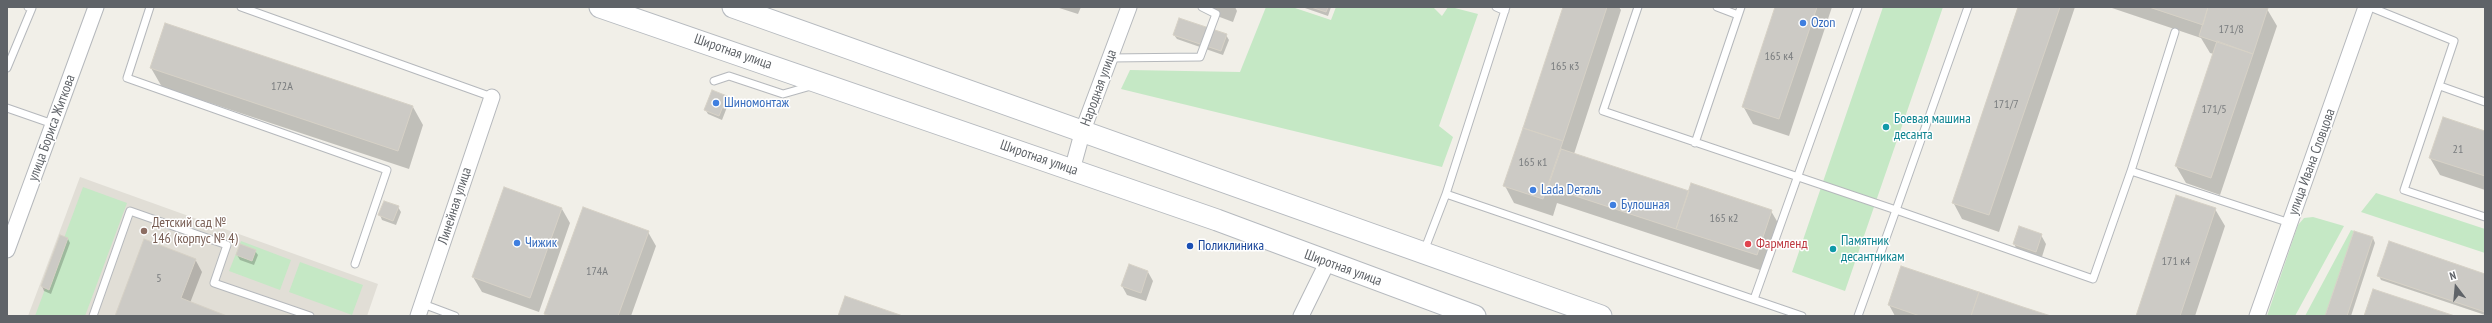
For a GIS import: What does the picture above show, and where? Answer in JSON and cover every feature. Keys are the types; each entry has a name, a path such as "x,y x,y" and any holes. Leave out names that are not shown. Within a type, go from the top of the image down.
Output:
{"main road":[{"name":"Широтная улица","path":"600,7 1217,220 1327,263 1475,316"},
{"path":"740,8 1423,253 1577,311 1601,316"}],"street":[{"name":"улица Бориса Житкова","path":"7,250 96,7"},
{"name":"Народная улица","path":"1072,170 1083,130 1129,7"},
{"name":"улица Ивана Словцова","path":"2257,316 2366,7"},
{"name":"Линейная улица","path":"420,310 492,96"},
{"path":"1301,316 1327,263"}],"lane":[{"path":"7,68 31,7"},
{"path":"150,7 127,78 387,170 355,264"},
{"path":"241,7 492,96"},
{"path":"1110,58 1200,57 1216,14 1202,7"},
{"path":"1423,253 1446,194 1506,9 1496,7"},
{"path":"1638,7 1603,111 1798,176 2094,279 2131,171 2175,32"},
{"path":"1716,7 1738,15"},
{"path":"1695,142 1741,7"},
{"path":"1754,299 1858,7"},
{"path":"1858,316 1968,7"},
{"path":"2370,7 2454,41 2404,190 2485,217"},
{"path":"714,81 729,76 783,94 822,83"},
{"path":"2440,86 2485,101"},
{"path":"7,108 53,124"},
{"path":"2131,171 2290,223"},
{"path":"1446,194 1802,316"},
{"path":"93,316 130,211 228,245 214,283 310,316"},
{"path":"420,310 455,316"}],"shaded area":[{"name":"Детский сад № 146 (корпус № 4)","path":"80,177 378,284 367,316 28,316"}],"green space":[{"path":"1266,7 1292,7 1331,20 1336,7 1433,7 1442,16 1448,7 1451,7 1478,14 1439,126 1453,137 1442,167 1121,89 1130,70 1240,72"},
{"path":"1883,7 1943,7 1845,291 1792,272"},
{"path":"83,187 127,203 85,316 35,316"},
{"path":"2376,193 2485,229 2485,253 2361,212"},
{"path":"2313,217 2344,226 2295,316 2267,316 2298,225 2304,218"},
{"path":"2351,230 2354,231 2325,316 2305,316"},
{"path":"241,241 291,260 280,290 229,271"},
{"path":"300,262 363,285 352,315 289,292"}],"building":[{"path":"1311,7 1328,7 1326,12"},
{"path":"1563,7 1607,7 1563,141 1523,128"},
{"path":"1775,7 1817,7 1779,119 1742,107"},
{"path":"2018,7 2060,7 1989,215 1952,203"},
{"path":"2149,7 2208,7 2203,25"},
{"path":"2208,7 2268,8 2253,54 2199,36"},
{"path":"1179,18 1227,34 1221,51 1173,35"},
{"path":"165,23 413,106 398,151 150,68"},
{"path":"2217,41 2253,54 2211,178 2175,166"},
{"name":"Шиномонтаж","path":"712,90 727,96 719,116 704,110"},
{"path":"2443,117 2485,131 2485,176 2429,158"},
{"path":"1523,128 1563,141 1543,199 1503,186"},
{"path":"1561,149 1689,191 1676,229 1548,187"},
{"path":"1691,183 1772,210 1757,255 1676,229"},
{"name":"Чижик","path":"504,187 562,208 530,298 472,277"},
{"path":"2176,195 2216,208 2180,316 2136,316"},
{"path":"384,201 399,206 393,221 378,215"},
{"path":"583,207 649,231 618,316 551,316 544,314"},
{"path":"2019,226 2042,234 2036,252 2013,244"},
{"path":"2354,231 2373,237 2347,316 2325,316"},
{"path":"60,235 68,238 49,290 41,286"},
{"path":"144,239 196,259 181,298 227,316 115,316"},
{"path":"2389,241 2485,274 2485,312 2377,276"},
{"path":"240,244 256,250 252,261 236,255"},
{"path":"1129,264 1148,271 1141,293 1121,286"},
{"path":"1901,266 1979,292 1971,316 1920,316 1888,305"},
{"path":"2373,289 2455,316 2364,316"},
{"path":"1979,292 2023,307 2051,316 1971,316"},
{"path":"845,296 903,316 838,316"}],"place":[{"name":"Ozon","path":"1803,23"},
{"name":"Шиномонтаж","path":"716,103"},
{"name":"Боевая машина десанта","path":"1886,127"},
{"name":"Lada Dеталь","path":"1533,190"},
{"name":"Булошная","path":"1613,205"},
{"name":"Детский сад № 146 (корпус № 4)","path":"144,231"},
{"name":"Чижик","path":"517,243"},
{"name":"Фармленд","path":"1748,244"},
{"name":"Поликлиника","path":"1190,246"},
{"name":"Памятник десантникам","path":"1833,249"}]}
